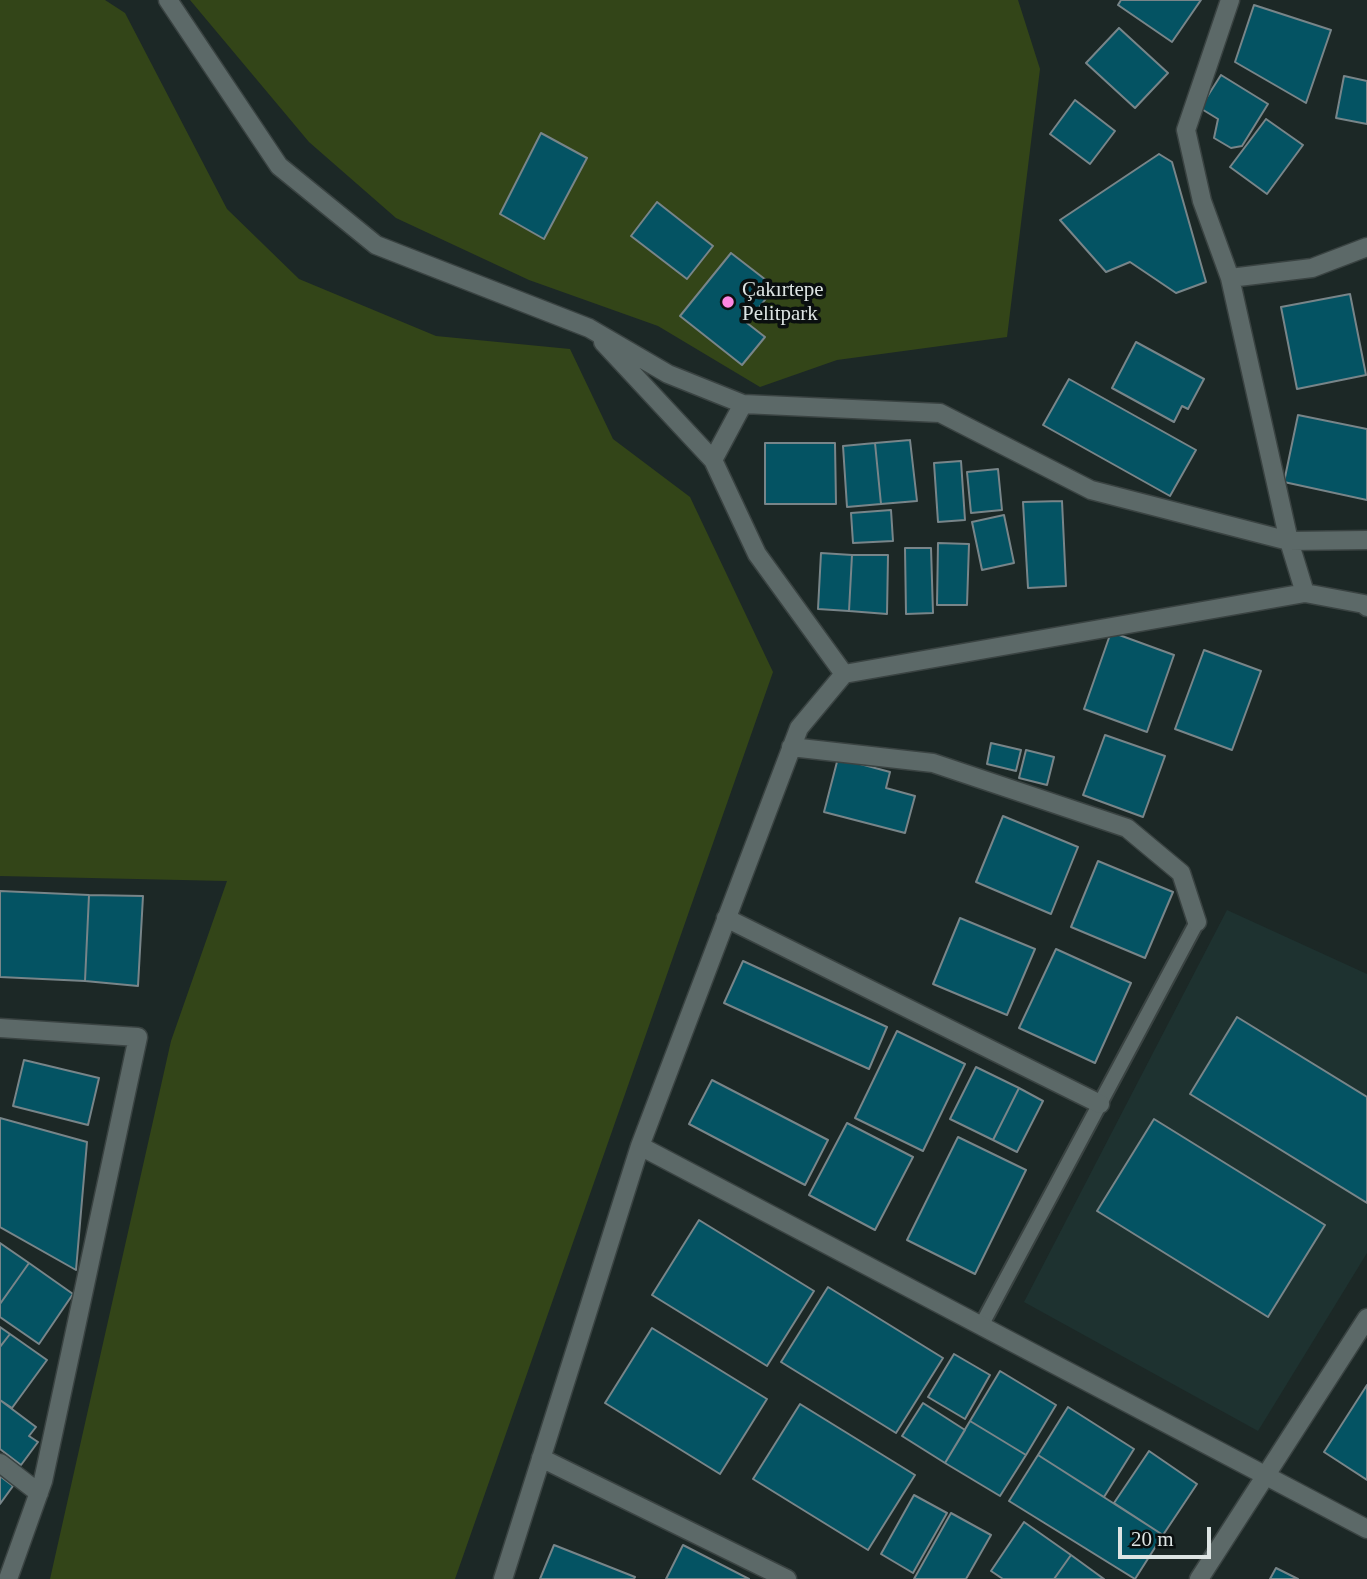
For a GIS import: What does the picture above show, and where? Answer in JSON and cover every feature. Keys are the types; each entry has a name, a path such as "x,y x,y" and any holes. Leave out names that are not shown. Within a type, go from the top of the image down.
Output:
{"street":[{"path":"168,0 279,166 376,245 589,328 668,374 743,404 940,413 1091,490 1289,541 1367,540"},
{"path":"1230,0 1186,130 1202,201 1230,278 1289,541 1305,593"},
{"path":"1230,278 1312,268 1367,247"},
{"path":"589,328 713,460 757,554 844,674"},
{"path":"713,460 743,404"},
{"path":"503,1579 640,1146 799,727 844,674 1305,593 1364,604 1367,607"},
{"path":"791,747 933,763 1127,828 1181,873 1197,922"},
{"path":"726,918 1100,1104"},
{"path":"0,1028 138,1037 39,1493 8,1579"},
{"path":"640,1146 1367,1529"},
{"path":"1199,1579 1367,1318"},
{"path":"541,1458 787,1579"},
{"path":"0,1463 39,1493"}],"lane":[{"path":"981,1326 1197,922"}],"shaded area":[{"path":"1227,910 1367,974 1367,1253 1258,1431 1024,1302"}],"green space":[{"path":"0,0 105,0 125,13 227,209 299,279 436,336 570,349 613,439 690,497 773,672 455,1579 50,1579 171,1041 227,881 0,876"},
{"path":"190,0 1018,0 1040,69 1007,337 837,360 760,387 658,326 529,280 396,218 309,142"}],"building":[{"path":"1121,0 1201,0 1172,42 1118,5"},
{"path":"1254,5 1331,30 1306,103 1235,62"},
{"path":"1119,28 1168,73 1135,108 1086,63"},
{"path":"1221,75 1268,104 1242,146 1231,148 1214,138 1218,119 1200,108"},
{"path":"1344,76 1367,81 1367,124 1336,118"},
{"path":"1075,100 1115,131 1090,164 1050,134"},
{"path":"1266,119 1303,145 1267,194 1230,167"},
{"path":"541,133 587,158 544,239 500,214"},
{"path":"1159,154 1172,162 1206,282 1176,293 1130,262 1106,272 1060,220"},
{"path":"657,202 713,246 687,279 631,236"},
{"name":"Çakırtepe Pelitpark","path":"731,253 775,287 747,323 765,337 742,365 680,316"},
{"path":"1350,294 1366,375 1297,389 1281,307"},
{"path":"1136,342 1204,379 1188,409 1182,406 1174,422 1112,388"},
{"path":"1069,379 1196,450 1170,496 1043,425"},
{"path":"1298,415 1367,429 1367,500 1284,482"},
{"path":"910,440 917,501 881,504 875,443"},
{"path":"765,443 835,443 836,504 765,504"},
{"path":"875,443 881,504 847,507 843,446"},
{"path":"961,461 965,520 938,522 934,463"},
{"path":"998,469 1002,510 971,513 967,472"},
{"path":"1062,501 1066,586 1028,588 1023,502"},
{"path":"891,510 893,541 853,543 851,513"},
{"path":"1004,515 1014,563 982,570 972,522"},
{"path":"938,543 969,544 967,605 937,605"},
{"path":"905,548 931,548 933,613 906,614"},
{"path":"821,553 852,555 849,611 818,609"},
{"path":"852,555 888,555 887,614 849,611"},
{"path":"1111,632 1174,655 1147,732 1084,709"},
{"path":"1204,650 1261,671 1232,750 1175,729"},
{"path":"1105,735 1165,756 1143,817 1083,795"},
{"path":"991,743 1021,750 1016,771 987,764"},
{"path":"1026,750 1054,757 1047,785 1019,778"},
{"path":"838,758 890,772 886,788 915,796 905,833 824,812"},
{"path":"1003,816 1078,847 1051,914 976,882"},
{"path":"1098,861 1173,892 1145,958 1071,927"},
{"path":"0,891 89,895 85,981 0,977"},
{"path":"89,895 143,896 138,986 85,981"},
{"path":"960,918 1035,949 1007,1015 933,984"},
{"path":"1056,949 1131,983 1095,1063 1019,1028"},
{"path":"743,961 887,1027 869,1069 724,1003"},
{"path":"1237,1017 1367,1097 1367,1203 1190,1094"},
{"path":"897,1031 965,1064 923,1151 855,1118"},
{"path":"24,1060 99,1078 88,1125 13,1106"},
{"path":"976,1067 1019,1088 993,1140 950,1119"},
{"path":"712,1080 828,1140 805,1185 689,1124"},
{"path":"1019,1088 1043,1101 1017,1152 993,1140"},
{"path":"0,1118 87,1142 76,1270 0,1227"},
{"path":"1154,1119 1325,1225 1268,1317 1097,1211"},
{"path":"847,1123 913,1157 875,1230 809,1195"},
{"path":"958,1137 1026,1170 975,1274 907,1240"},
{"path":"699,1220 814,1291 767,1366 652,1295"},
{"path":"0,1243 29,1263 0,1304"},
{"path":"29,1263 73,1294 39,1344 0,1317 0,1304"},
{"path":"828,1287 943,1358 896,1433 781,1362"},
{"path":"0,1327 10,1334 0,1347"},
{"path":"652,1328 767,1399 720,1474 605,1403"},
{"path":"10,1334 47,1360 12,1408 0,1400 0,1347"},
{"path":"954,1354 990,1375 965,1419 928,1397"},
{"path":"1000,1371 1056,1405 1026,1455 970,1421"},
{"path":"1367,1385 1367,1480 1324,1452"},
{"path":"0,1400 36,1427 29,1436 38,1442 21,1465 0,1449"},
{"path":"923,1403 965,1430 945,1463 902,1436"},
{"path":"800,1404 915,1475 868,1550 753,1479"},
{"path":"1068,1407 1134,1449 1104,1497 1038,1455"},
{"path":"970,1421 1026,1455 1000,1496 945,1463"},
{"path":"1149,1451 1197,1484 1163,1535 1114,1503"},
{"path":"1038,1455 1163,1535 1135,1579 1009,1501"},
{"path":"0,1476 13,1486 0,1504"},
{"path":"914,1495 947,1513 913,1573 881,1554"},
{"path":"951,1513 991,1535 966,1579 914,1579"},
{"path":"1024,1522 1071,1555 1054,1579 1003,1579 991,1571"},
{"path":"554,1545 635,1577 540,1579"},
{"path":"683,1545 749,1579 666,1579"},
{"path":"1071,1555 1104,1579 1054,1579"},
{"path":"1276,1568 1298,1579 1270,1579"}],"place":[{"name":"Çakırtepe Pelitpark","path":"728,302"}]}
